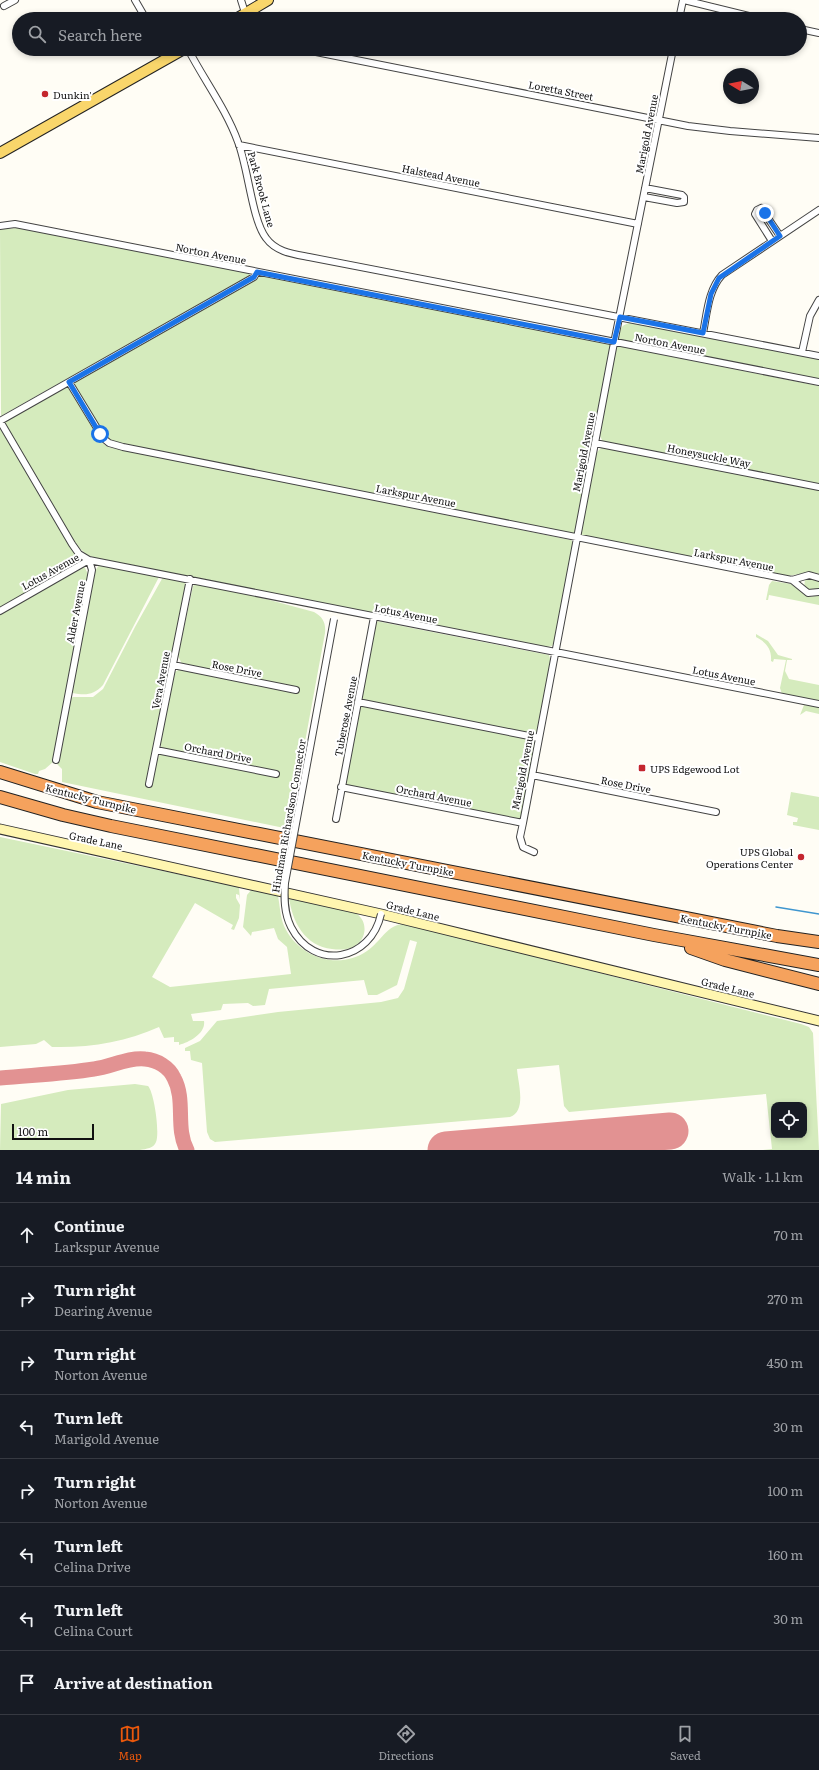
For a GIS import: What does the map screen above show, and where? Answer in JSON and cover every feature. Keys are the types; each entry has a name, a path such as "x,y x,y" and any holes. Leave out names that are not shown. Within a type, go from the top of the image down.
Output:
{"highway":[{"name":"Kentucky Turnpike","path":"0,772 97,802 777,936 819,942"},
{"path":"0,797 63,816 111,826 654,935 819,965"},
{"path":"654,935 725,960 819,984"}],"main road":[{"path":"252,12 268,0"},
{"path":"0,153 160,56"},
{"name":"Grade Lane","path":"0,829 381,914 819,1021"}],"street":[{"path":"4,6 15,0"},
{"path":"135,0 142,12"},
{"path":"241,0 246,12"},
{"path":"680,12 683,0 732,12"},
{"path":"807,30 818,31"},
{"name":"Park Brook Lane","path":"192,56 239,144 245,161 261,230 273,246 286,252 298,255"},
{"name":"Loretta Street","path":"336,56 716,130 819,138"},
{"name":"Marigold Avenue","path":"534,852 523,846 520,837 614,342 672,56"},
{"name":"Halstead Avenue","path":"239,144 638,224"},
{"path":"644,197 677,203 684,202 684,197 682,195 645,188"},
{"path":"772,241 757,219 755,214 757,210 761,208 780,236"},
{"path":"703,333 711,294 716,282 722,275 819,210"},
{"name":"Norton Avenue","path":"0,226 15,224 819,382"},
{"name":"Norton Avenue","path":"298,255 819,356"},
{"path":"89,560 79,554 72,544 0,421 254,277 257,272"},
{"path":"802,352 810,316 819,300"},
{"name":"Larkspur Avenue","path":"69,382 100,434 109,443 792,580 809,575 819,578"},
{"name":"Honeysuckle Way","path":"595,443 819,487"},
{"name":"Lotus Avenue","path":"0,611 89,560 190,579 336,610 819,704"},
{"name":"Alder Avenue","path":"56,760 92,578 89,560"},
{"name":"Vera Avenue","path":"149,784 190,579"},
{"name":"Larkspur Avenue","path":"792,580 808,593 819,592"},
{"name":"Hindman Richardson Connector","path":"336,610 285,883 285,912 294,932 305,944 320,952 338,955 351,953 366,943 379,926 381,914"},
{"name":"Tuberose Avenue","path":"336,819 374,617"},
{"name":"Rose Drive","path":"173,665 296,690"},
{"path":"358,702 539,738"},
{"name":"Orchard Drive","path":"156,750 276,774"},
{"name":"Rose Drive","path":"532,775 716,812"},
{"name":"Orchard Avenue","path":"342,787 523,823"}],"green space":[{"path":"17,228 249,273 250,276 1,416 0,229"},
{"path":"260,277 267,277 611,343 576,531 573,535 114,443 107,438 96,425 75,386 75,382"},
{"path":"630,323 819,359 819,381 620,341 620,329 624,325"},
{"path":"618,346 819,386 819,485 603,442 599,434 616,347"},
{"path":"66,387 71,388 101,442 108,447 571,540 573,543 552,646 546,647 103,560 87,555 74,543 5,424 6,421"},
{"path":"0,428 79,561 78,563 0,608"},
{"path":"602,447 819,489 819,574 812,572 787,576 581,535 596,453"},
{"path":"99,565 159,577 103,685 96,691 89,694 72,693 95,571"},
{"path":"84,566 89,576 68,694 53,762 45,769 39,771 38,774 35,774 0,762 0,613"},
{"path":"163,577 183,581 187,586 157,760 160,754 171,751 161,747 161,738 175,672 180,669 182,664 178,656 193,586 196,584 244,593 314,612 320,616 323,621 325,633 289,829 62,782 62,769 57,764 70,699 73,697 93,697 103,689"},
{"path":"812,577 819,580 819,590 809,591 804,588 805,579"},
{"path":"772,581 791,584 810,597 819,595 819,605 769,595 768,600 766,600 769,585"},
{"path":"376,621 549,655 551,662 537,732 534,735 360,700"},
{"path":"756,634 768,641 778,655 792,659 787,660 785,671 789,679 819,685 819,701 782,694 780,688 786,660 774,659 773,662 771,661 768,646 756,637"},
{"path":"361,705 536,741 521,818 518,820 346,785 358,710"},
{"path":"804,705 819,707 819,714 806,711 800,715"},
{"path":"791,792 819,797 819,830 793,825 793,822 797,822 798,818 787,815"},
{"path":"0,837 239,887 240,900 239,895 236,894 236,898 240,905 239,918 234,930 231,929 233,925 195,903 152,977 170,987 291,974 287,947 278,939 274,928 252,932 251,936 243,927 247,895 252,889 278,896 284,926 290,937 309,953 320,958 344,960 356,957 372,947 389,930 399,925 406,924 809,1027 813,1033 819,1150 763,1150 772,1149 766,1094 569,1112 564,1106 559,1065 517,1069 520,1089 520,1103 515,1114 510,1117 215,1142 210,1139 207,1132 202,1063 191,1060 190,1051 185,1051 185,1048 200,1041 217,1021 278,1012 381,1002 398,998 404,989 417,942 410,940 397,985 377,995 368,995 364,980 269,989 265,1005 253,1006 248,1003 223,1004 221,1010 191,1014 193,1021 204,1021 204,1025 200,1033 188,1042 179,1045 179,1042 174,1042 174,1037 164,1038 159,1027 134,1037 93,1045 52,1047 44,1040 36,1044 0,1047"},
{"path":"289,897 335,907 357,914 361,918 364,927 361,941 353,947 343,950 323,947 314,943 307,938 297,924 293,915"},
{"path":"135,1084 148,1086 152,1096 156,1113 157,1137 155,1144 152,1147 140,1150 0,1150 1,1104 68,1090"}],"waterway":[{"path":"776,907 819,914"}],"taxiway":[{"path":"0,1078 82,1071 100,1068 132,1059 154,1061 166,1067 172,1074 178,1087 183,1141 187,1150"},
{"path":"625,1134 641,1137 657,1150"},
{"path":"509,1144 534,1150"}],"runway":[{"path":"446,1150 670,1131"}],"place":[{"name":"Dunkin'","path":"45,94"},
{"name":"UPS Edgewood Lot","path":"642,768"},
{"name":"UPS Global Operations Center","path":"801,857"}],"route":[{"path":"100,434 69,382 254,277 257,272 614,342 620,317 703,333 714,284 722,275 780,236 765,213"}]}
